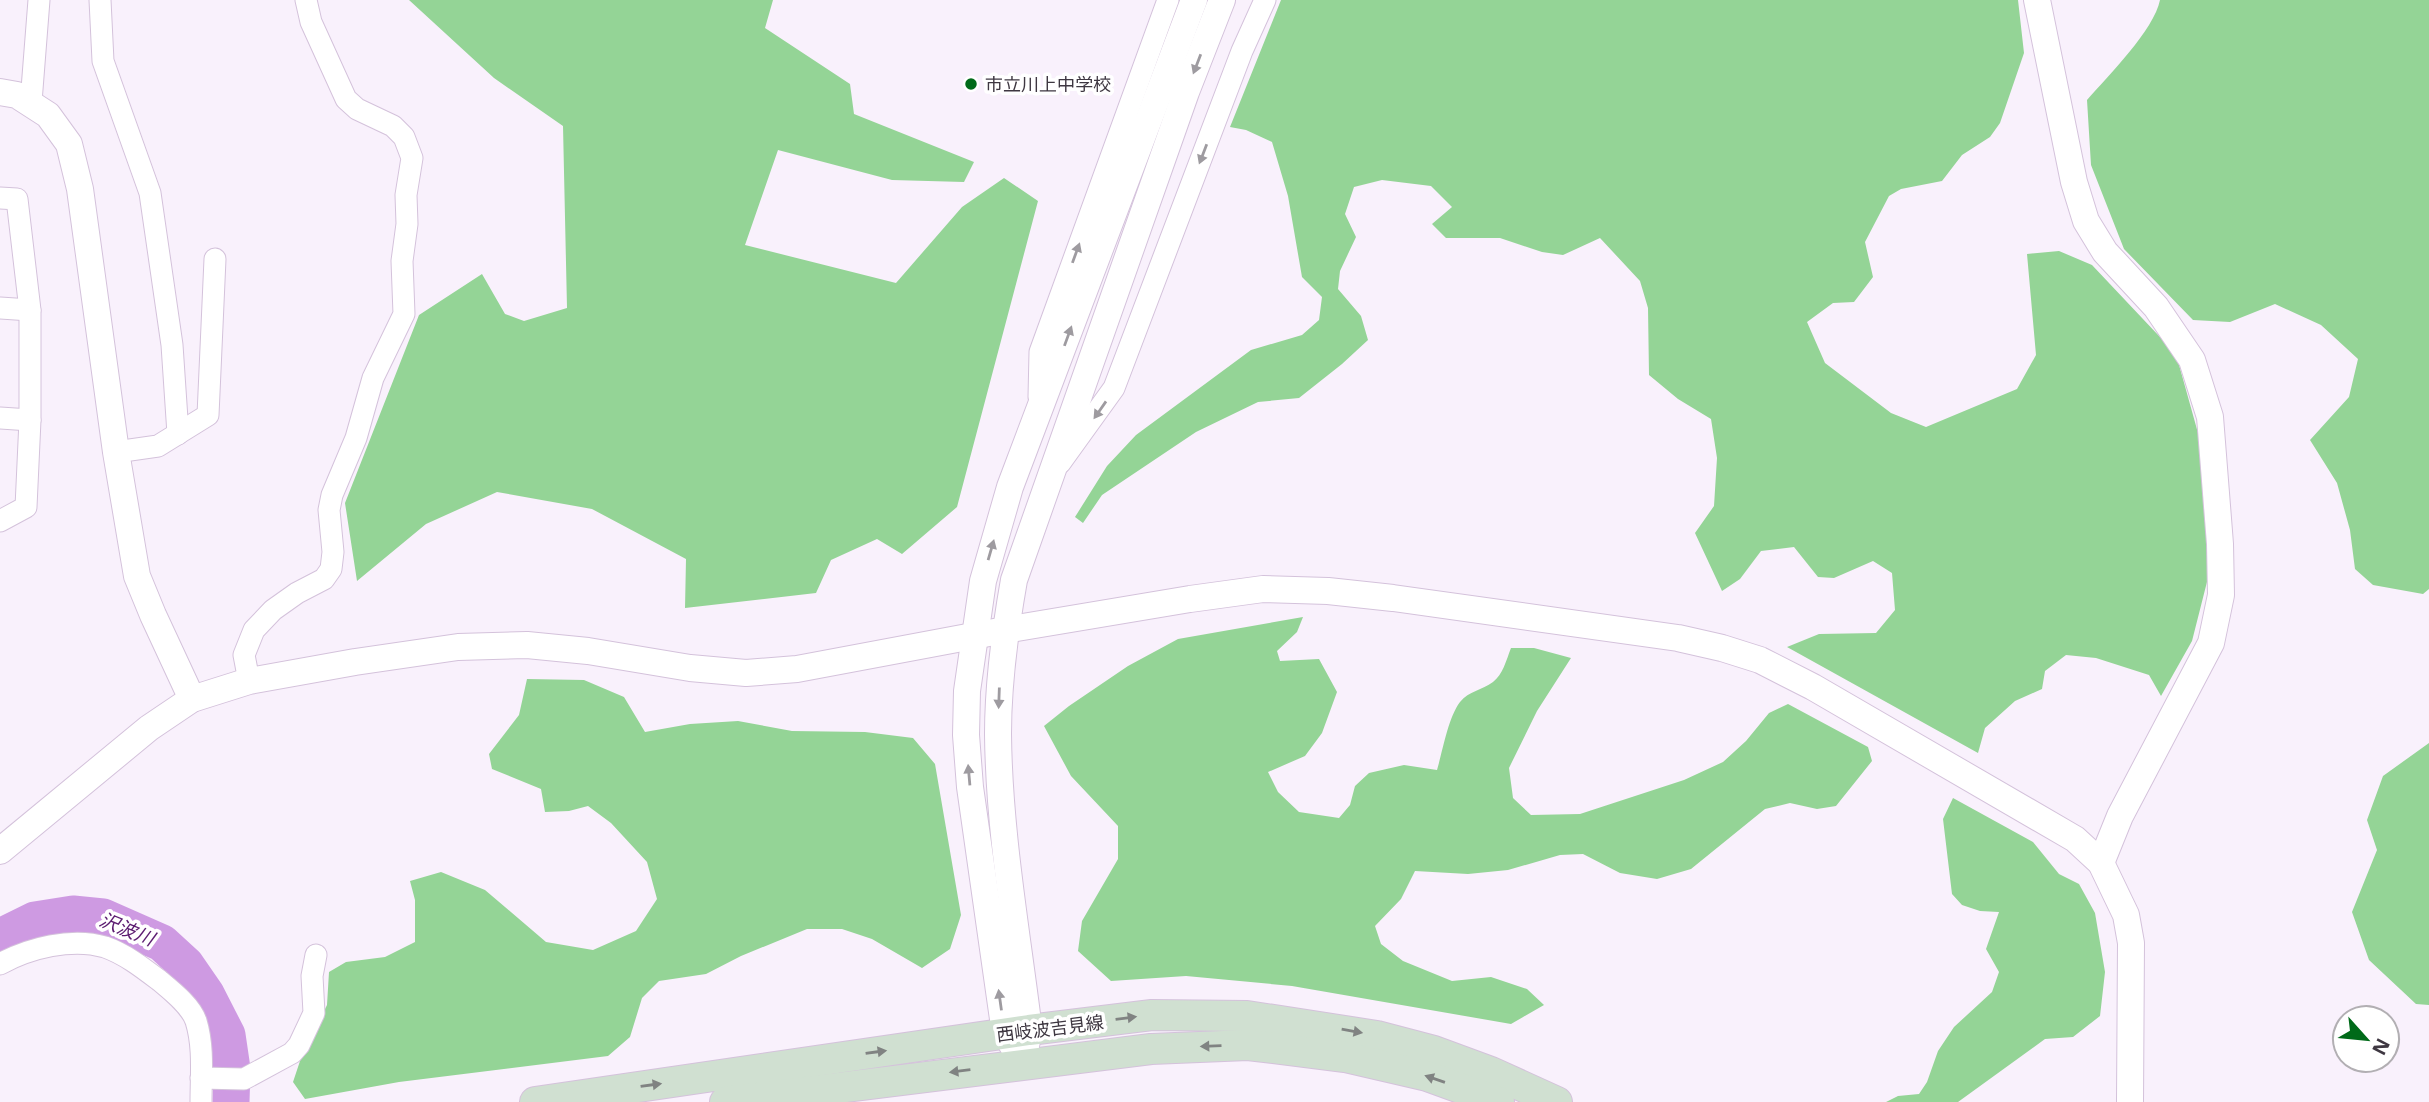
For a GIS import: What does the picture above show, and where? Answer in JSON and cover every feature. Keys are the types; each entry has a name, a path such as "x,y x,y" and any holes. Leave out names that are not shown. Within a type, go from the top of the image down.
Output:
{"main road":[{"name":"西岐波吉見線","path":"535,1102 1152,1015 1247,1016 1377,1036 1422,1048 1491,1072 1557,1102"},
{"name":"西岐波吉見線","path":"725,1102 1151,1049 1248,1045 1346,1057 1427,1076 1499,1102"}],"street":[{"path":"31,102 39,0"},
{"path":"100,0 103,61 150,193 172,345 178,434"},
{"path":"249,681 244,654 254,630 273,610 324,579 331,569 329,510 332,495 356,438 373,378 404,314 402,261 407,224 406,195 412,158 404,137 393,126 357,109 346,99 310,22 306,0"},
{"path":"1039,413 1040,352 1168,0"},
{"path":"1023,1063 970,787 966,736 967,691 974,636 983,581 1010,487 1194,0"},
{"path":"1017,1032 998,734 1000,677 1014,580 1186,92 1222,0"},
{"path":"1048,479 1114,388 1242,51 1265,0"},
{"path":"2037,0 2074,182 2086,221 2105,252 2157,307 2192,360 2210,417 2221,544 2221,595 2211,643 2120,816 2101,863"},
{"path":"0,92 17,95 31,102 48,115 69,144 80,189 116,452 137,576 192,699"},
{"path":"0,198 17,199 30,310 30,420 26,508 0,521"},
{"path":"116,452 158,446 208,415 215,259"},
{"path":"0,308 30,310"},
{"path":"0,418 30,420"},
{"path":"0,851 149,728 192,699 249,681 458,647 527,645 588,651 690,668 746,673 797,669 974,636 1263,589 1328,591 1393,598 1678,638 1760,660 1813,687 2038,815 2075,839 2101,863 2126,915 2130,943 2130,1102"},
{"path":"0,964 14,956 46,947 78,944 104,947 138,964 174,993 195,1019 206,1078 201,1102"},
{"path":"206,1078 244,1079 292,1053 299,1045 314,1013 312,976 316,954"}],"green space":[{"path":"409,0 773,0 765,28 850,84 854,114 974,162 964,182 892,180 778,150 745,245 896,283 962,207 1004,178 1038,201 957,507 902,554 877,539 831,560 816,593 685,608 686,559 592,509 497,492 426,524 357,581 345,503 419,315 482,274 505,314 524,321 567,308 563,126 494,78"},
{"path":"1281,0 2018,0 2024,53 2000,123 1990,137 1962,155 1942,181 1901,189 1889,196 1865,242 1873,277 1854,302 1833,303 1807,322 1825,363 1891,413 1926,427 2017,389 2036,355 2027,254 2059,251 2092,265 2176,354 2198,433 2209,574 2192,641 2161,696 2149,675 2096,658 2066,655 2045,671 2042,689 2015,701 1985,728 1978,753 1787,647 1819,634 1876,633 1895,610 1892,573 1873,561 1834,578 1818,577 1794,547 1761,551 1740,579 1722,591 1695,533 1714,506 1717,458 1711,419 1678,399 1649,375 1648,308 1640,281 1600,238 1563,255 1542,252 1500,238 1446,238 1432,224 1452,207 1431,186 1382,180 1354,187 1345,214 1356,237 1340,271 1338,289 1361,316 1368,340 1299,398 1258,402 1196,432 1102,495 1083,523 1075,517 1107,466 1136,435 1251,350 1302,335 1319,320 1322,297 1302,277 1288,196 1272,142 1246,130 1230,127"},
{"path":"2160,0 2429,0 2429,589 2423,594 2373,585 2355,569 2350,530 2337,483 2310,440 2349,397 2358,359 2321,325 2275,304 2230,322 2193,320 2124,249 2091,165 2087,100 2140,38"},
{"path":"1303,617 1297,632 1277,651 1280,661 1319,659 1337,692 1322,733 1305,756 1268,772 1278,792 1299,812 1339,818 1350,805 1355,786 1369,773 1404,765 1437,770 1449,725 1460,702 1467,695 1496,679 1511,648 1534,648 1571,658 1537,711 1509,768 1513,798 1531,815 1580,814 1684,780 1723,762 1746,741 1769,713 1788,704 1868,747 1872,761 1836,806 1817,809 1790,803 1765,809 1691,869 1657,879 1620,873 1583,854 1560,855 1508,870 1468,874 1415,871 1401,899 1375,926 1381,944 1403,961 1452,981 1491,977 1527,989 1544,1005 1511,1024 1292,986 1186,976 1111,981 1078,951 1082,921 1118,859 1118,826 1071,776 1044,726 1128,666 1178,639"},
{"path":"527,679 584,680 624,697 645,732 690,724 738,721 792,731 865,732 913,738 935,764 961,915 950,949 922,968 872,939 842,929 807,929 741,956 706,974 659,981 642,998 630,1037 608,1056 399,1082 305,1099 293,1082 301,1058 327,1005 329,972 346,962 385,957 415,942 415,900 410,881 441,872 485,890 546,942 593,950 636,931 657,899 647,862 611,823 588,806 569,811 545,812 541,789 492,769 489,754 519,715"},
{"path":"2429,743 2429,1005 2416,1004 2369,960 2352,912 2377,850 2367,820 2383,776"},
{"path":"1953,798 2033,842 2059,874 2079,884 2095,913 2105,972 2100,1016 2073,1037 2045,1039 1958,1102 1886,1102 1898,1096 1919,1094 1927,1082 1938,1051 1954,1027 1992,992 1999,972 1986,949 1999,912 1980,911 1962,905 1952,894 1943,819"}],"waterway":[{"name":"沢波川","path":"0,937 35,920 73,914 103,917 162,943 186,965 206,994 227,1035 232,1069 231,1102"}],"place":[{"name":"市立川上中学校","path":"971,84"}]}
